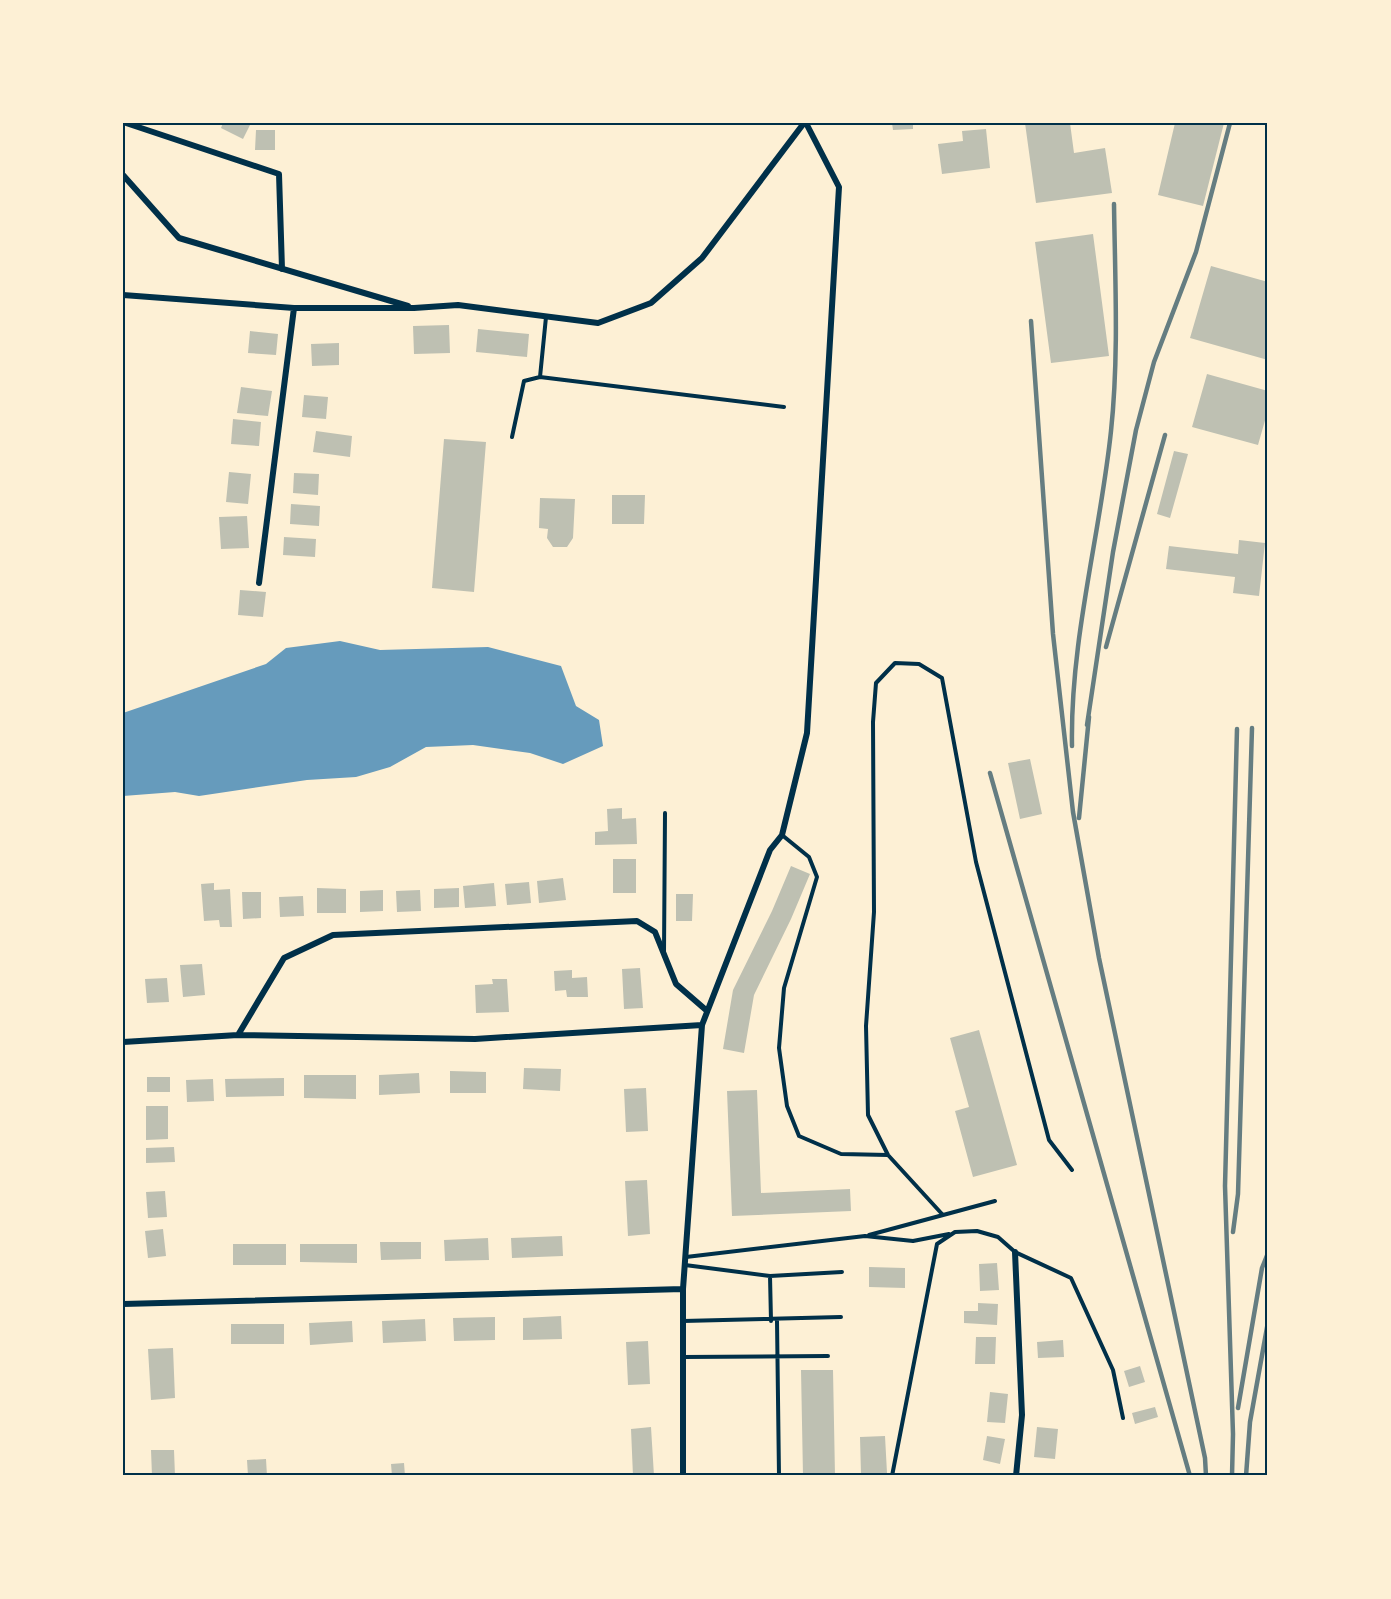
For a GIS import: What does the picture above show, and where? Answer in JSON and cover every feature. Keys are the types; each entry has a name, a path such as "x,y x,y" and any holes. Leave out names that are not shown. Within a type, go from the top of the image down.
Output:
{"street":[{"path":"126,123 279,174 282,269"},
{"path":"123,295 294,308 414,308 458,305 598,323 651,303 702,258 805,123 839,187 807,733 782,835 771,850 702,1025 683,1289 683,1476"},
{"path":"123,175 180,238 414,308"},
{"path":"259,583 294,308"},
{"path":"238,1035 284,958 333,935 636,921 655,933 676,984 706,1010"},
{"path":"123,1042 238,1035 475,1039 702,1025"},
{"path":"1015,1252 1022,1415 1016,1476"},
{"path":"123,1304 683,1289"}],"lane":[{"path":"540,377 546,317"},
{"path":"512,437 524,381 540,377 784,407"},
{"path":"942,1214 888,1155 868,1114 866,1026 874,912 873,722 876,683 895,663 919,664 942,678 976,862 1049,1140 1072,1170"},
{"path":"664,952 665,813"},
{"path":"782,835 809,857 817,877 784,988 780,1048 787,1106 799,1136 841,1154 888,1155"},
{"path":"686,1257 865,1236 995,1201"},
{"path":"865,1236 913,1241 955,1232 977,1231 998,1237 1015,1252 1071,1278 1113,1370 1123,1419"},
{"path":"892,1476 937,1244 955,1232"},
{"path":"685,1265 770,1276 842,1272"},
{"path":"770,1276 771,1321"},
{"path":"683,1321 777,1321 841,1317"},
{"path":"777,1321 779,1476"},
{"path":"683,1357 828,1356"}],"water":[{"path":"340,641 380,650 488,647 561,666 576,706 599,720 603,746 563,764 530,753 473,745 426,747 390,767 356,777 307,780 199,796 175,792 123,796 123,713 266,664 286,648"}],"building":[{"path":"223,123 251,123 243,139 221,128"},
{"path":"892,123 913,123 913,129 893,130"},
{"path":"1025,123 1070,123 1074,153 1105,148 1112,193 1036,203"},
{"path":"1175,123 1224,123 1203,206 1158,195"},
{"path":"986,129 990,168 942,174 938,144 963,141 962,131"},
{"path":"256,130 275,130 275,150 255,150"},
{"path":"1093,234 1109,356 1051,363 1035,242"},
{"path":"1211,266 1268,282 1268,360 1190,338"},
{"path":"449,325 450,353 414,354 413,326"},
{"path":"478,329 529,334 527,357 476,352"},
{"path":"250,331 278,334 276,355 248,353"},
{"path":"339,343 339,365 312,366 311,344"},
{"path":"1207,374 1268,391 1268,410 1258,445 1192,427"},
{"path":"241,387 272,391 268,416 237,413"},
{"path":"304,395 328,397 326,419 302,417"},
{"path":"233,419 261,422 259,446 231,444"},
{"path":"316,431 352,436 350,457 313,452"},
{"path":"444,439 486,442 474,592 432,588"},
{"path":"1174,451 1188,454 1170,518 1157,514"},
{"path":"229,472 251,474 248,504 226,502"},
{"path":"294,473 319,474 318,495 293,493"},
{"path":"612,495 645,495 644,524 612,524"},
{"path":"540,498 575,499 573,538 567,547 553,547 547,538 548,529 539,528"},
{"path":"291,504 320,506 319,526 290,524"},
{"path":"247,516 249,548 221,549 219,517"},
{"path":"284,537 316,539 315,557 283,555"},
{"path":"1239,540 1265,543 1259,596 1233,593 1235,577 1166,569 1169,546 1238,554"},
{"path":"240,590 266,592 263,617 238,615"},
{"path":"1030,759 1042,814 1020,819 1008,763"},
{"path":"622,808 622,819 636,818 637,844 595,845 595,832 608,831 607,809"},
{"path":"613,859 636,859 636,893 613,893"},
{"path":"791,866 810,874 754,995 744,1053 723,1049 733,990 772,911"},
{"path":"563,878 566,900 539,903 537,881"},
{"path":"529,882 531,903 507,905 505,884"},
{"path":"214,883 214,890 230,889 232,927 220,927 219,920 204,921 201,884"},
{"path":"494,883 496,906 465,908 463,886"},
{"path":"317,888 346,889 346,913 317,913"},
{"path":"459,888 459,907 434,908 434,889"},
{"path":"383,890 383,911 360,912 360,891"},
{"path":"420,890 421,911 397,912 396,891"},
{"path":"242,892 261,892 261,918 243,919"},
{"path":"676,894 693,894 692,921 676,921"},
{"path":"303,896 304,916 280,917 279,897"},
{"path":"202,964 205,995 183,997 180,965"},
{"path":"640,968 643,1008 624,1009 622,969"},
{"path":"572,970 572,978 587,977 588,997 567,997 566,990 555,991 554,971"},
{"path":"167,978 169,1002 147,1003 145,979"},
{"path":"492,979 507,979 509,1012 476,1013 475,985 493,984"},
{"path":"979,1030 1017,1165 973,1177 955,1111 969,1107 950,1038"},
{"path":"524,1068 561,1069 560,1091 523,1089"},
{"path":"450,1071 486,1072 486,1093 450,1093"},
{"path":"419,1073 420,1093 379,1095 379,1075"},
{"path":"304,1075 356,1075 356,1099 304,1098"},
{"path":"147,1077 170,1077 170,1092 147,1092"},
{"path":"284,1078 284,1096 226,1097 225,1079"},
{"path":"213,1079 214,1101 187,1102 186,1080"},
{"path":"646,1088 648,1131 626,1132 624,1089"},
{"path":"757,1090 761,1193 850,1189 851,1211 732,1216 727,1091"},
{"path":"146,1106 168,1106 168,1139 146,1140"},
{"path":"174,1147 175,1162 146,1163 146,1148"},
{"path":"647,1180 650,1234 628,1236 625,1181"},
{"path":"165,1191 167,1217 148,1218 146,1192"},
{"path":"163,1229 166,1256 148,1258 145,1231"},
{"path":"562,1236 563,1256 512,1258 511,1238"},
{"path":"488,1238 489,1260 445,1261 444,1240"},
{"path":"380,1242 421,1242 421,1259 381,1260"},
{"path":"233,1244 286,1244 286,1265 233,1265"},
{"path":"300,1244 357,1244 357,1263 300,1262"},
{"path":"997,1263 999,1290 980,1291 979,1264"},
{"path":"869,1267 905,1268 905,1288 869,1287"},
{"path":"978,1303 998,1304 997,1325 964,1323 964,1311 978,1311"},
{"path":"561,1316 562,1339 523,1340 523,1318"},
{"path":"495,1317 495,1340 454,1341 453,1318"},
{"path":"425,1319 426,1341 383,1343 382,1321"},
{"path":"352,1321 353,1342 310,1345 309,1323"},
{"path":"231,1324 284,1324 284,1344 231,1344"},
{"path":"976,1337 996,1337 995,1364 975,1364"},
{"path":"1063,1340 1064,1357 1038,1358 1037,1342"},
{"path":"648,1341 650,1384 628,1385 626,1342"},
{"path":"173,1348 175,1398 151,1400 148,1349"},
{"path":"1140,1366 1145,1382 1129,1387 1124,1371"},
{"path":"801,1370 833,1370 835,1476 803,1476"},
{"path":"990,1392 1008,1394 1005,1423 987,1422"},
{"path":"1155,1407 1158,1417 1135,1424 1132,1413"},
{"path":"651,1427 654,1476 633,1476 631,1429"},
{"path":"1037,1427 1058,1429 1055,1459 1034,1457"},
{"path":"885,1436 887,1473 861,1474 860,1437"},
{"path":"987,1436 1005,1439 1000,1464 983,1460"},
{"path":"151,1450 174,1450 175,1476 152,1476"},
{"path":"266,1459 267,1476 248,1476 247,1460"},
{"path":"404,1463 405,1476 392,1476 391,1464"}],"railway":[{"path":"1087,725 1113,552 1136,430 1154,362 1196,252 1230,123"},
{"path":"1072,746 1076,667 1111,431 1116,318 1114,204"},
{"path":"1031,321 1053,634 1073,812 1099,958 1205,1458 1206,1476"},
{"path":"1106,647 1165,435"},
{"path":"1079,818 1089,717"},
{"path":"1233,1232 1238,1194 1252,728"},
{"path":"1232,1476 1233,1434 1225,1186 1237,729"},
{"path":"990,773 1190,1476"},
{"path":"1238,1408 1262,1268 1268,1253"},
{"path":"1246,1476 1250,1422 1268,1322"}]}
